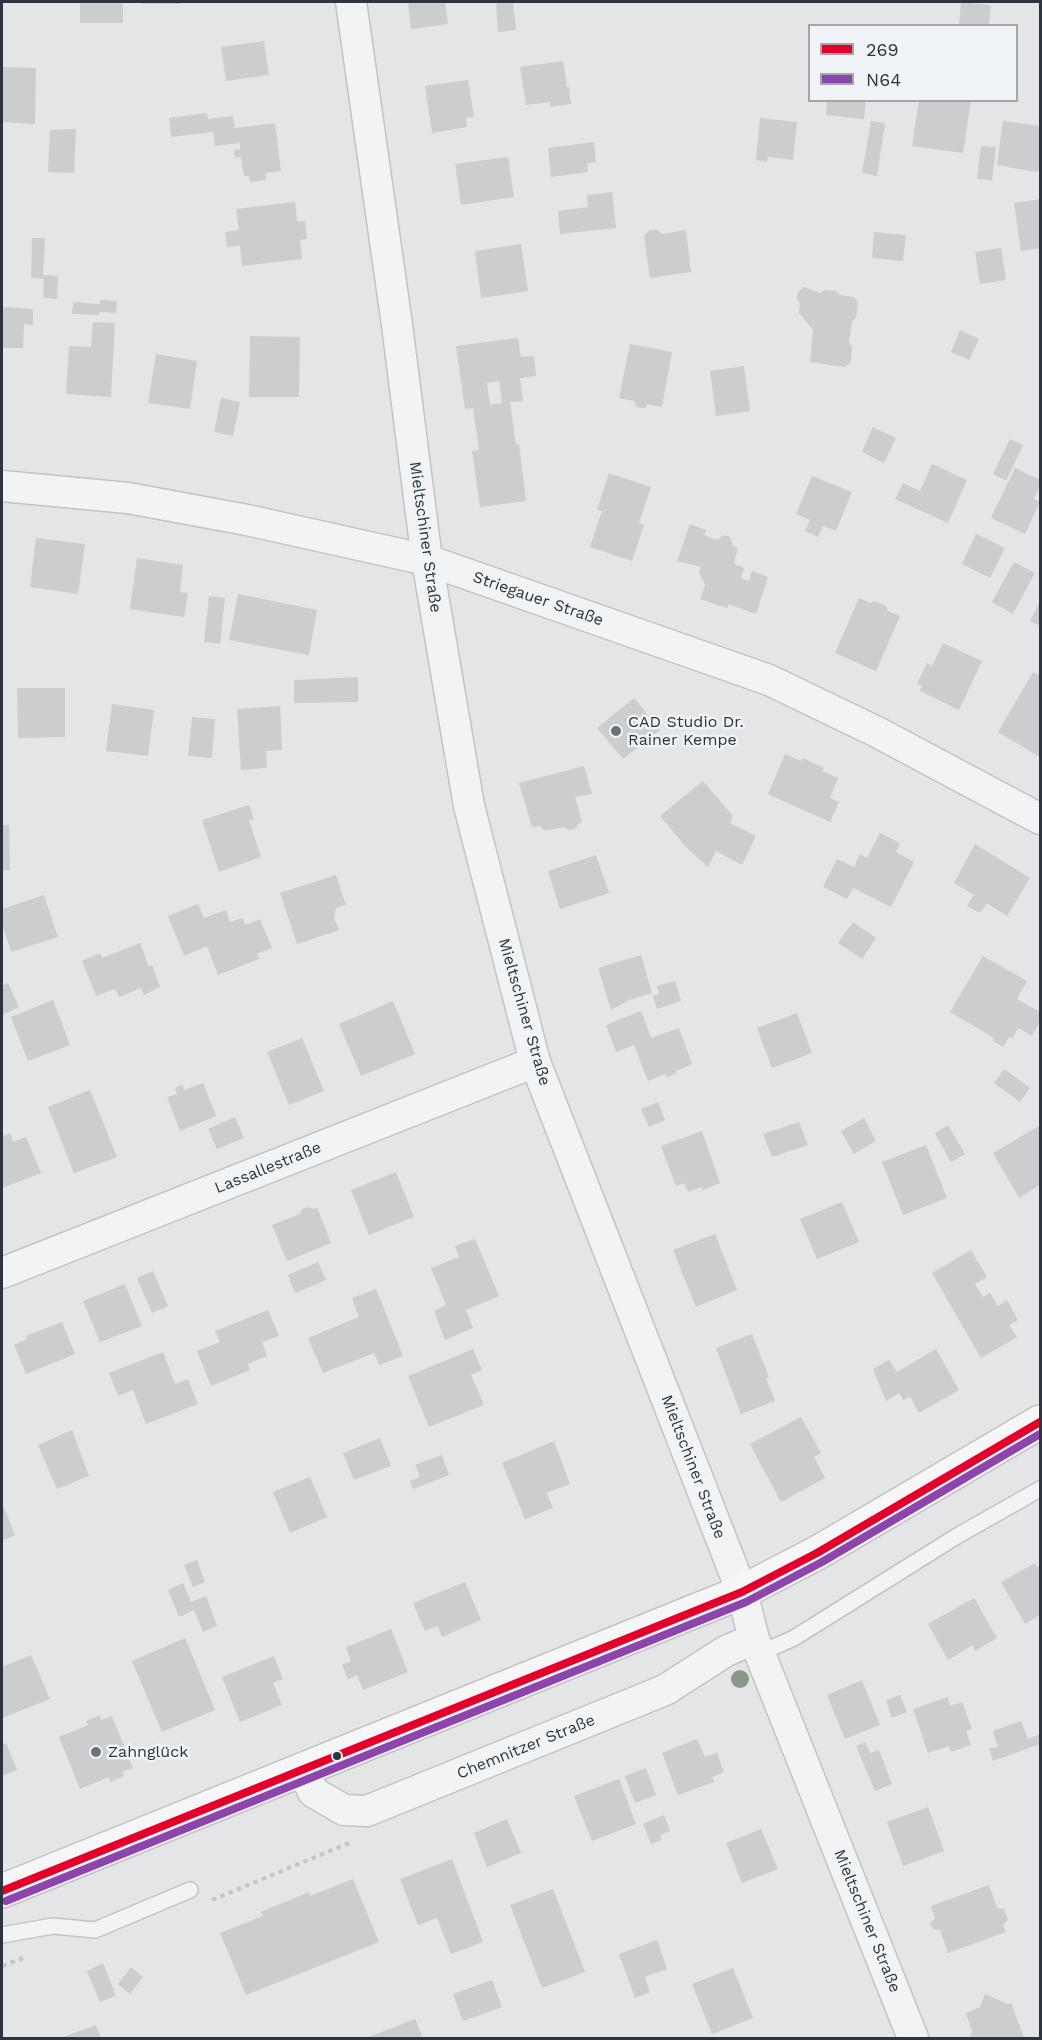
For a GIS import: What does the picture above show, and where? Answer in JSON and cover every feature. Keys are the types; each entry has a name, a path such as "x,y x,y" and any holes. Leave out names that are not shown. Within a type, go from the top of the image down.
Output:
{"main road":[{"path":"2,1891 742,1592 817,1553 1041,1422"}],"street":[{"name":"Mieltschiner Straße","path":"351,2 397,325 427,560 469,806 535,1062 742,1592 757,1646 913,2038"},
{"name":"Striegauer Straße","path":"2,486 128,498 247,520 427,560 769,680 877,732 1041,819"},
{"name":"Lassallestraße","path":"2,1273 535,1062"},
{"name":"Chemnitzer Straße","path":"303,1771 313,1792 344,1810 367,1811 664,1690 726,1651 757,1646"}],"lane":[{"path":"757,1646 794,1638 957,1536 1041,1489"},
{"path":"2,1935 53,1926 95,1930 190,1890"}],"path":[{"path":"207,1902 355,1841"}],"building":[{"path":"80,2 123,2 123,23 80,23"},
{"path":"142,2 181,2 181,4 142,4"},
{"path":"408,2 445,2 448,24 411,29"},
{"path":"496,2 513,2 516,30 498,32"},
{"path":"961,2 991,5 989,24 959,24"},
{"path":"264,41 269,75 226,81 221,47"},
{"path":"563,61 571,104 550,107 550,102 526,105 520,67"},
{"path":"2,67 36,68 35,124 2,122"},
{"path":"468,80 474,117 466,118 467,127 432,133 425,86"},
{"path":"827,102 866,102 864,119 826,115"},
{"path":"919,102 971,102 963,153 912,146"},
{"path":"207,113 208,119 233,116 235,128 275,123 281,171 265,173 266,180 250,182 249,176 244,176 241,157 235,158 234,150 240,149 240,143 215,146 213,132 171,137 169,118"},
{"path":"760,118 797,122 793,160 768,157 767,162 756,160"},
{"path":"871,121 885,123 877,176 862,173"},
{"path":"1003,121 1040,126 1040,170 1035,172 997,165"},
{"path":"76,129 74,173 48,172 50,130"},
{"path":"594,142 596,162 587,163 588,172 551,177 548,148"},
{"path":"981,146 996,147 992,180 977,179"},
{"path":"508,157 514,197 461,205 455,164"},
{"path":"612,192 616,228 560,234 558,211 588,207 587,195"},
{"path":"1040,199 1040,248 1021,251 1014,203"},
{"path":"295,202 297,221 305,221 307,239 300,240 302,259 242,266 240,246 227,247 225,232 239,230 236,209"},
{"path":"650,230 657,230 662,234 686,230 691,272 650,278 644,236"},
{"path":"874,232 906,235 903,261 872,258"},
{"path":"32,238 45,238 43,275 58,276 57,299 43,298 44,279 31,278"},
{"path":"521,244 528,291 481,298 475,251"},
{"path":"1001,248 1006,280 980,284 975,252"},
{"path":"804,287 820,293 825,290 836,291 840,295 854,297 858,302 849,342 852,347 851,362 845,367 810,362 813,330 799,313 800,303 797,299 798,292"},
{"path":"100,300 117,301 116,313 72,314 73,302 100,304"},
{"path":"2,307 33,309 33,325 24,324 23,348 2,348"},
{"path":"93,322 115,323 111,397 66,394 69,346 91,347"},
{"path":"960,330 979,339 969,360 951,352"},
{"path":"250,336 300,337 299,397 249,397"},
{"path":"518,338 521,357 534,356 536,376 520,378 523,401 510,402 516,445 519,444 526,501 480,507 472,451 479,450 473,408 465,409 456,346","holes":["499,381 502,403 490,405 487,383"]},
{"path":"630,344 672,352 662,407 647,404 647,407 637,407 634,401 619,398"},
{"path":"156,354 197,361 190,409 148,403"},
{"path":"744,366 750,411 716,416 710,371"},
{"path":"221,398 240,402 233,436 214,432"},
{"path":"873,427 896,438 884,463 862,452"},
{"path":"1010,439 1023,445 1006,481 993,474"},
{"path":"932,464 967,480 948,523 895,499 903,483 920,491"},
{"path":"1015,468 1040,480 1040,486 1034,499 1040,502 1025,534 991,518"},
{"path":"609,473 651,487 639,523 644,525 632,561 590,547 602,511 597,510"},
{"path":"812,476 852,492 836,531 823,526 818,537 805,531 810,520 796,514"},
{"path":"690,524 706,530 704,535 717,540 723,535 730,537 733,546 738,548 734,562 744,568 741,578 749,581 752,571 768,577 756,614 729,604 727,608 700,599 705,585 699,572 701,567 677,561"},
{"path":"976,534 1005,548 990,578 962,564"},
{"path":"36,538 85,544 78,594 30,587"},
{"path":"137,558 183,565 180,592 188,593 184,617 130,609"},
{"path":"1014,562 1035,573 1013,614 992,602"},
{"path":"238,594 317,610 309,655 229,640"},
{"path":"209,596 225,598 220,644 204,642"},
{"path":"859,598 870,603 875,601 886,606 888,611 900,616 876,671 835,653"},
{"path":"1040,602 1040,626 1030,621"},
{"path":"943,643 982,661 959,710 920,691 922,686 917,684 927,663 932,666"},
{"path":"1033,672 1040,676 1040,757 998,732"},
{"path":"358,677 358,702 294,703 294,680"},
{"path":"17,688 65,688 65,737 18,738"},
{"path":"634,698 660,730 623,759 597,728"},
{"path":"112,704 154,710 148,756 106,751"},
{"path":"280,706 282,750 266,751 267,768 241,770 237,709"},
{"path":"192,717 215,719 212,758 188,756"},
{"path":"785,754 801,761 803,758 824,768 822,771 838,778 830,798 839,802 830,822 768,794"},
{"path":"584,766 592,794 575,797 582,822 570,830 564,827 546,831 540,826 532,827 519,783"},
{"path":"703,781 733,816 730,823 756,836 742,865 716,851 708,867 686,847 660,816"},
{"path":"249,805 254,819 249,820 261,857 219,872 202,820"},
{"path":"2,825 9,825 10,870 2,870"},
{"path":"880,833 900,843 896,852 914,862 891,907 853,888 847,899 823,887 837,859 854,867 860,854 867,858"},
{"path":"975,844 1030,878 1007,916 987,903 980,913 967,906 974,895 954,883"},
{"path":"596,855 609,893 560,909 548,871"},
{"path":"336,875 346,905 336,908 334,918 339,930 297,944 280,893"},
{"path":"44,895 58,937 11,952 2,924 2,909"},
{"path":"198,904 204,918 226,910 230,922 243,918 245,925 260,919 272,948 257,954 259,959 218,975 207,946 184,956 168,916"},
{"path":"853,922 876,938 862,959 838,943"},
{"path":"140,943 149,967 152,965 160,987 144,995 141,988 119,997 115,989 96,996 82,961 100,953 102,958"},
{"path":"641,955 652,993 629,1000 611,1010 598,968"},
{"path":"983,956 1027,981 1017,999 1040,1012 1040,1021 1032,1036 1018,1028 1013,1038 1009,1037 1003,1047 993,1041 994,1038 950,1012"},
{"path":"675,981 681,1001 657,1009 653,996 659,994 657,986"},
{"path":"8,983 19,1007 2,1015 2,986"},
{"path":"53,1000 70,1045 28,1061 11,1017"},
{"path":"393,1001 415,1054 361,1076 339,1024"},
{"path":"641,1011 651,1038 679,1028 692,1064 667,1077 665,1074 648,1081 634,1045 616,1052 606,1025"},
{"path":"797,1013 812,1053 772,1068 757,1028"},
{"path":"302,1038 324,1091 289,1105 267,1052"},
{"path":"1004,1069 1030,1088 1020,1102 994,1083"},
{"path":"203,1083 216,1116 180,1131 167,1097 177,1094 175,1088 182,1085 184,1090"},
{"path":"90,1090 117,1157 74,1173 48,1107"},
{"path":"658,1102 665,1120 649,1127 641,1109"},
{"path":"235,1117 244,1138 217,1149 208,1129"},
{"path":"864,1118 876,1141 854,1154 841,1131"},
{"path":"799,1122 808,1145 772,1157 763,1134"},
{"path":"948,1125 965,1154 951,1162 935,1133"},
{"path":"1039,1126 1040,1185 1019,1198 993,1153"},
{"path":"702,1131 720,1183 703,1190 702,1187 688,1192 684,1183 676,1186 661,1146"},
{"path":"10,1133 13,1142 26,1137 41,1173 2,1188 2,1137"},
{"path":"926,1145 947,1198 903,1215 882,1162"},
{"path":"396,1172 414,1217 369,1235 351,1190"},
{"path":"842,1202 859,1242 817,1259 800,1219"},
{"path":"308,1207 313,1209 317,1207 331,1243 287,1261 272,1225 300,1214 302,1209"},
{"path":"715,1234 737,1290 696,1307 673,1250"},
{"path":"475,1239 499,1296 466,1310 473,1328 445,1340 434,1311 446,1305 431,1268 459,1257 455,1246"},
{"path":"971,1250 987,1277 975,1284 983,1297 990,1293 998,1306 1007,1300 1018,1320 1009,1325 1017,1337 981,1358 932,1273"},
{"path":"318,1262 326,1280 295,1293 288,1275"},
{"path":"153,1271 168,1306 152,1313 137,1278"},
{"path":"125,1284 142,1326 100,1342 83,1301"},
{"path":"376,1289 403,1356 379,1365 374,1353 323,1373 308,1338 359,1317 352,1298"},
{"path":"268,1310 279,1336 262,1342 267,1356 248,1364 250,1370 211,1386 197,1351 220,1342 215,1331"},
{"path":"62,1322 75,1354 26,1374 14,1345 27,1339 26,1336"},
{"path":"752,1334 769,1377 766,1378 775,1401 741,1414 716,1348"},
{"path":"473,1349 482,1370 471,1375 484,1405 429,1427 408,1376"},
{"path":"936,1349 959,1390 919,1413 910,1397 903,1400 899,1393 886,1401 873,1369 889,1360 897,1372"},
{"path":"163,1352 175,1384 188,1379 198,1404 146,1424 133,1390 118,1396 109,1373"},
{"path":"801,1417 821,1453 814,1457 825,1478 781,1502 750,1444"},
{"path":"72,1430 89,1476 57,1489 38,1445"},
{"path":"380,1438 391,1466 354,1480 343,1453"},
{"path":"554,1441 570,1484 547,1493 553,1508 525,1519 502,1463"},
{"path":"442,1455 449,1475 413,1489 410,1481 420,1477 415,1465"},
{"path":"310,1477 327,1517 290,1533 273,1492"},
{"path":"2,1503 15,1535 2,1541"},
{"path":"197,1560 205,1582 193,1587 184,1565"},
{"path":"1035,1563 1037,1567 1040,1565 1040,1615 1025,1624 1001,1582"},
{"path":"465,1582 481,1620 442,1637 438,1626 425,1631 413,1603"},
{"path":"183,1583 191,1602 206,1596 217,1626 203,1632 194,1610 179,1617 168,1590"},
{"path":"974,1598 997,1638 975,1651 973,1645 948,1660 928,1624"},
{"path":"391,1629 408,1672 363,1690 357,1675 348,1679 342,1665 351,1661 346,1647"},
{"path":"185,1638 215,1710 162,1732 132,1661"},
{"path":"31,1655 50,1699 2,1718 2,1667"},
{"path":"274,1656 283,1679 273,1683 282,1705 240,1722 222,1677"},
{"path":"862,1680 880,1725 845,1739 827,1695"},
{"path":"900,1695 907,1712 892,1718 886,1700"},
{"path":"948,1697 950,1706 962,1702 972,1729 966,1731 971,1745 951,1752 949,1746 928,1753 913,1709"},
{"name":"Zahnglück","path":"100,1715 101,1720 112,1716 133,1768 122,1772 124,1776 110,1782 109,1777 80,1789 59,1737 88,1725 86,1721"},
{"path":"1021,1721 1028,1739 1040,1734 1040,1744 993,1761 989,1748 998,1747 993,1731"},
{"path":"697,1739 705,1757 717,1753 724,1772 712,1777 714,1782 678,1795 662,1753"},
{"path":"865,1742 870,1753 879,1750 892,1784 875,1791 856,1746"},
{"path":"6,1743 17,1770 2,1776 2,1744"},
{"path":"646,1768 656,1795 635,1803 625,1776"},
{"path":"619,1779 636,1824 592,1841 574,1796"},
{"path":"928,1807 944,1851 903,1866 887,1822"},
{"path":"664,1815 670,1831 660,1835 662,1840 651,1844 643,1824"},
{"path":"507,1819 521,1853 487,1867 474,1833"},
{"path":"761,1829 778,1869 742,1883 726,1843"},
{"path":"452,1859 483,1942 451,1954 437,1918 418,1925 400,1879"},
{"path":"353,1879 379,1942 246,1995 220,1933 263,1916 261,1912 309,1892 310,1896"},
{"path":"989,1885 997,1908 1004,1909 1008,1920 1003,1925 1006,1932 948,1953 940,1930 933,1929 930,1924 935,1918 931,1906"},
{"path":"553,1889 585,1972 542,1988 510,1905"},
{"path":"657,1940 667,1969 645,1977 650,1992 635,1998 619,1954"},
{"path":"103,1963 116,1996 100,2002 87,1971"},
{"path":"131,1967 143,1977 130,1994 118,1984"},
{"path":"733,1968 753,2018 712,2034 692,1984"},
{"path":"492,1980 502,2007 463,2021 453,1994"},
{"path":"985,1994 1008,2004 1011,2003 1024,2038 970,2038 972,2031 966,2013 980,2007"},
{"path":"415,2019 423,2038 366,2038"},
{"path":"96,2025 101,2038 60,2038"}],"transit line":[{"name":"269","path":"2,1891 742,1592 817,1553 1040,1422"},
{"name":"N64","path":"6,1901 746,1602 822,1562 1040,1434"}],"place":[{"name":"CAD Studio Dr. Rainer Kempe","path":"616,731"},
{"name":"Zahnglück","path":"96,1752"}]}
